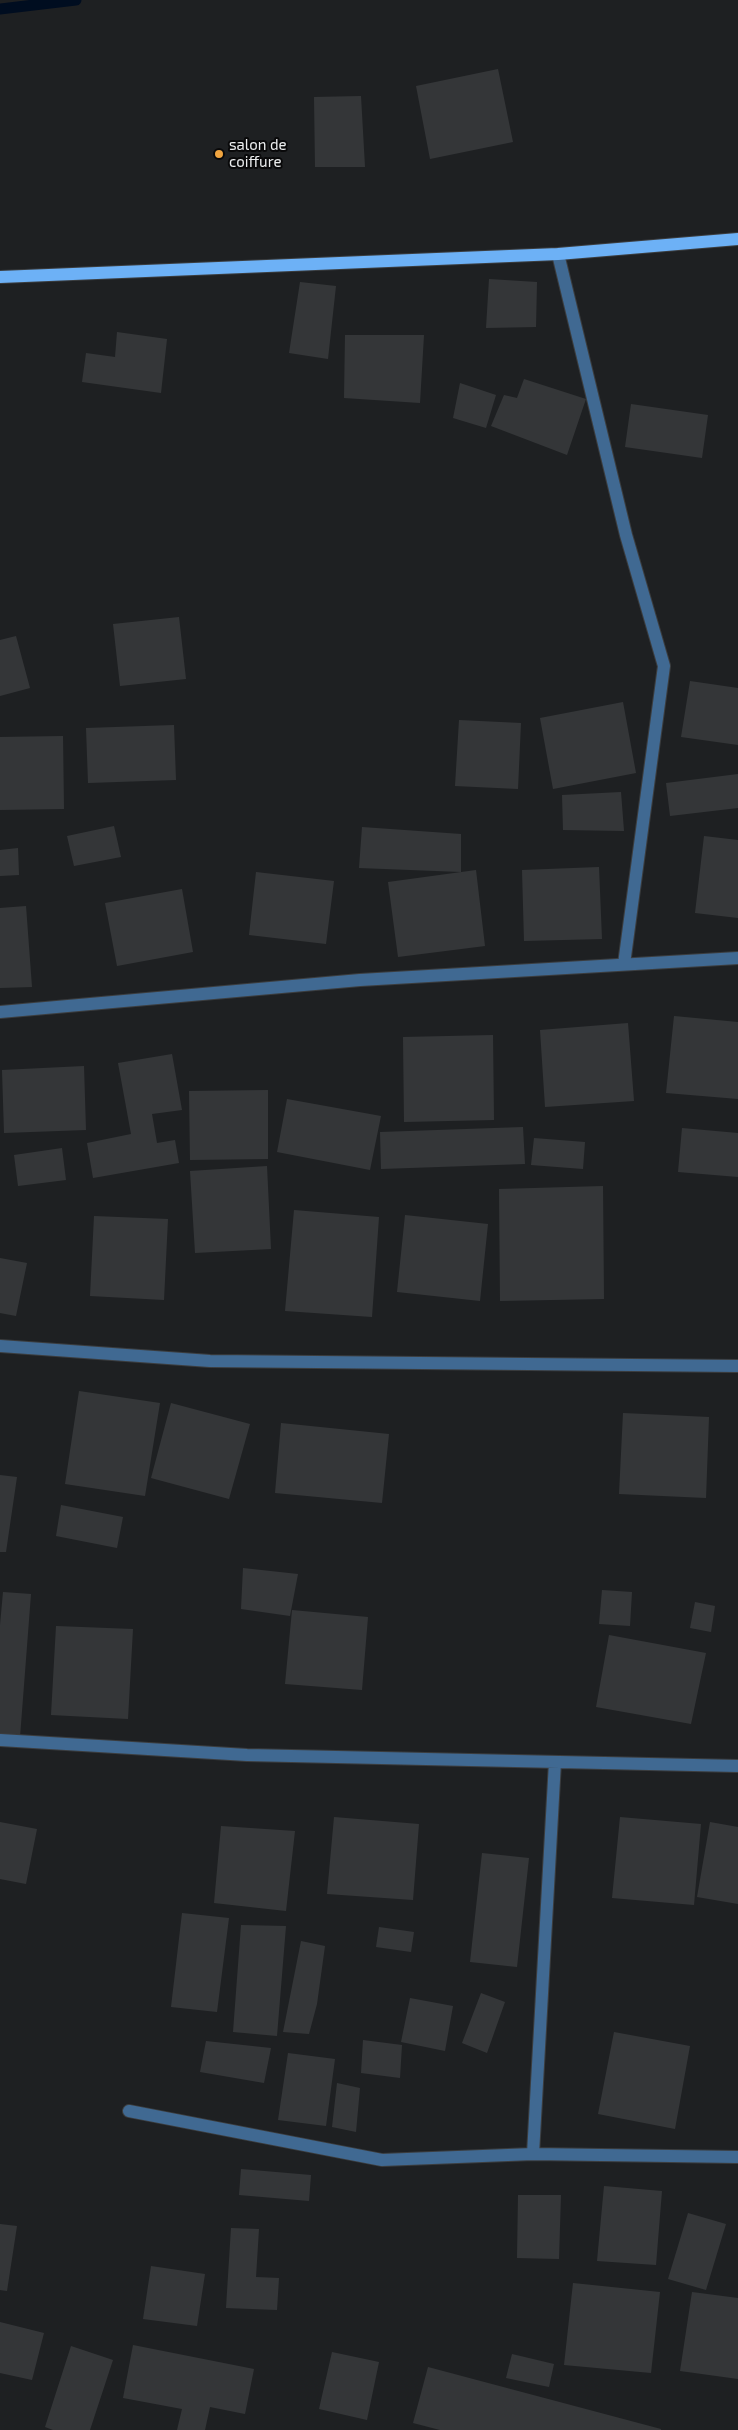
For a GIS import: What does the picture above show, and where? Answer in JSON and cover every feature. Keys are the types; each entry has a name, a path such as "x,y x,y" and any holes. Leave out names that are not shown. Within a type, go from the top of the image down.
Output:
{"main road":[{"path":"0,277 558,254 738,239"}],"street":[{"path":"558,254 626,535 664,666 624,964"},
{"path":"0,1012 360,980 738,958"},
{"path":"0,1346 210,1362 738,1366"},
{"path":"0,1740 247,1755 738,1766"},
{"path":"533,2154 555,1762"},
{"path":"129,2111 382,2160 533,2154 738,2157"}],"building":[{"path":"498,69 513,142 430,159 416,86"},
{"path":"361,96 365,167 315,167 314,97"},
{"path":"489,279 537,282 536,327 486,328"},
{"path":"300,282 336,286 328,359 289,353"},
{"path":"117,332 167,339 161,393 82,382 86,353 115,357"},
{"path":"345,335 424,335 420,403 344,398"},
{"path":"524,379 586,399 567,455 491,426 504,395 517,398"},
{"path":"460,383 496,395 486,428 453,418"},
{"path":"631,404 708,415 702,458 625,447"},
{"path":"179,617 186,679 120,686 113,624"},
{"path":"16,636 30,688 0,696 0,640"},
{"path":"690,681 738,688 738,745 681,737"},
{"path":"623,702 636,773 553,789 540,718"},
{"path":"459,720 521,723 518,789 455,786"},
{"path":"174,725 176,780 88,783 86,728"},
{"path":"63,736 64,809 0,810 0,737"},
{"path":"738,774 738,808 670,816 666,783"},
{"path":"621,792 624,831 563,830 562,795"},
{"path":"114,826 121,857 74,866 67,836"},
{"path":"362,827 461,834 461,872 359,868"},
{"path":"704,836 738,840 738,918 695,913"},
{"path":"18,848 19,875 0,876 0,850"},
{"path":"599,867 602,939 524,941 522,870"},
{"path":"476,870 485,946 398,957 388,882"},
{"path":"256,872 334,881 326,944 249,935"},
{"path":"182,889 193,952 117,966 105,903"},
{"path":"26,906 32,987 0,988 0,908"},
{"path":"674,1016 738,1022 738,1099 666,1093"},
{"path":"628,1023 634,1101 545,1107 540,1030"},
{"path":"493,1035 494,1120 404,1122 403,1037"},
{"path":"172,1054 182,1110 152,1114 157,1143 175,1140 179,1163 93,1178 87,1143 131,1134 118,1063"},
{"path":"84,1066 86,1130 4,1133 2,1070"},
{"path":"268,1090 268,1159 190,1160 189,1091"},
{"path":"287,1099 381,1116 370,1170 277,1152"},
{"path":"523,1127 525,1164 381,1169 380,1132"},
{"path":"682,1128 738,1133 738,1177 678,1172"},
{"path":"534,1138 585,1142 583,1169 531,1165"},
{"path":"62,1148 66,1180 18,1186 14,1155"},
{"path":"267,1166 271,1249 195,1253 190,1171"},
{"path":"603,1186 604,1299 500,1301 499,1189"},
{"path":"294,1210 379,1217 372,1317 285,1311"},
{"path":"405,1215 488,1224 480,1301 397,1292"},
{"path":"94,1216 168,1219 164,1300 90,1296"},
{"path":"0,1258 27,1263 16,1316 0,1313"},
{"path":"79,1391 160,1403 145,1496 65,1484"},
{"path":"171,1403 250,1424 229,1499 151,1478"},
{"path":"623,1413 709,1417 706,1498 619,1494"},
{"path":"281,1423 389,1434 382,1503 275,1493"},
{"path":"0,1475 17,1477 6,1552 0,1552"},
{"path":"61,1505 123,1517 117,1548 56,1536"},
{"path":"243,1568 298,1574 290,1616 241,1609"},
{"path":"602,1590 632,1592 630,1626 599,1624"},
{"path":"3,1592 31,1594 20,1737 0,1736 0,1625"},
{"path":"695,1602 715,1606 711,1632 690,1628"},
{"path":"292,1610 368,1617 362,1690 285,1684"},
{"path":"56,1626 133,1629 128,1719 51,1715"},
{"path":"609,1635 706,1653 691,1724 596,1707"},
{"path":"334,1817 419,1824 413,1900 327,1894"},
{"path":"620,1817 701,1824 694,1905 612,1898"},
{"path":"0,1822 37,1829 26,1884 0,1879"},
{"path":"710,1822 738,1827 738,1904 697,1897"},
{"path":"221,1826 295,1831 286,1911 214,1903"},
{"path":"482,1853 529,1858 517,1967 470,1962"},
{"path":"182,1913 229,1918 217,2012 171,2007"},
{"path":"241,1925 286,1926 277,2036 233,2032"},
{"path":"379,1927 414,1932 411,1952 376,1947"},
{"path":"301,1941 325,1946 317,2004 309,2034 283,2032"},
{"path":"481,1993 505,2002 487,2053 462,2043"},
{"path":"410,1998 453,2006 445,2051 401,2042"},
{"path":"614,2032 690,2046 675,2129 598,2114"},
{"path":"363,2040 402,2045 400,2078 361,2073"},
{"path":"206,2041 271,2048 264,2083 200,2072"},
{"path":"288,2053 335,2059 326,2126 278,2120"},
{"path":"337,2083 360,2088 356,2132 332,2127"},
{"path":"241,2169 311,2175 309,2201 239,2195"},
{"path":"604,2186 662,2191 656,2265 597,2261"},
{"path":"518,2195 561,2195 559,2259 517,2258"},
{"path":"688,2213 726,2224 706,2290 668,2279"},
{"path":"0,2224 17,2226 7,2291 0,2290"},
{"path":"231,2228 259,2229 256,2277 279,2278 277,2310 226,2308"},
{"path":"151,2266 205,2274 197,2326 143,2319"},
{"path":"573,2283 660,2292 651,2373 564,2365"},
{"path":"692,2292 738,2298 738,2379 680,2371"},
{"path":"0,2322 44,2333 32,2380 0,2373"},
{"path":"133,2345 254,2369 245,2414 210,2407 205,2430 177,2430 182,2409 123,2398"},
{"path":"71,2346 113,2360 90,2430 53,2430 45,2427"},
{"path":"332,2352 379,2362 367,2420 319,2409"},
{"path":"512,2354 554,2364 549,2387 506,2378"},
{"path":"428,2367 661,2430 440,2430 413,2423"}],"waterway":[{"path":"0,9 76,0"}],"place":[{"name":"salon de coiffure","path":"219,154"}]}
